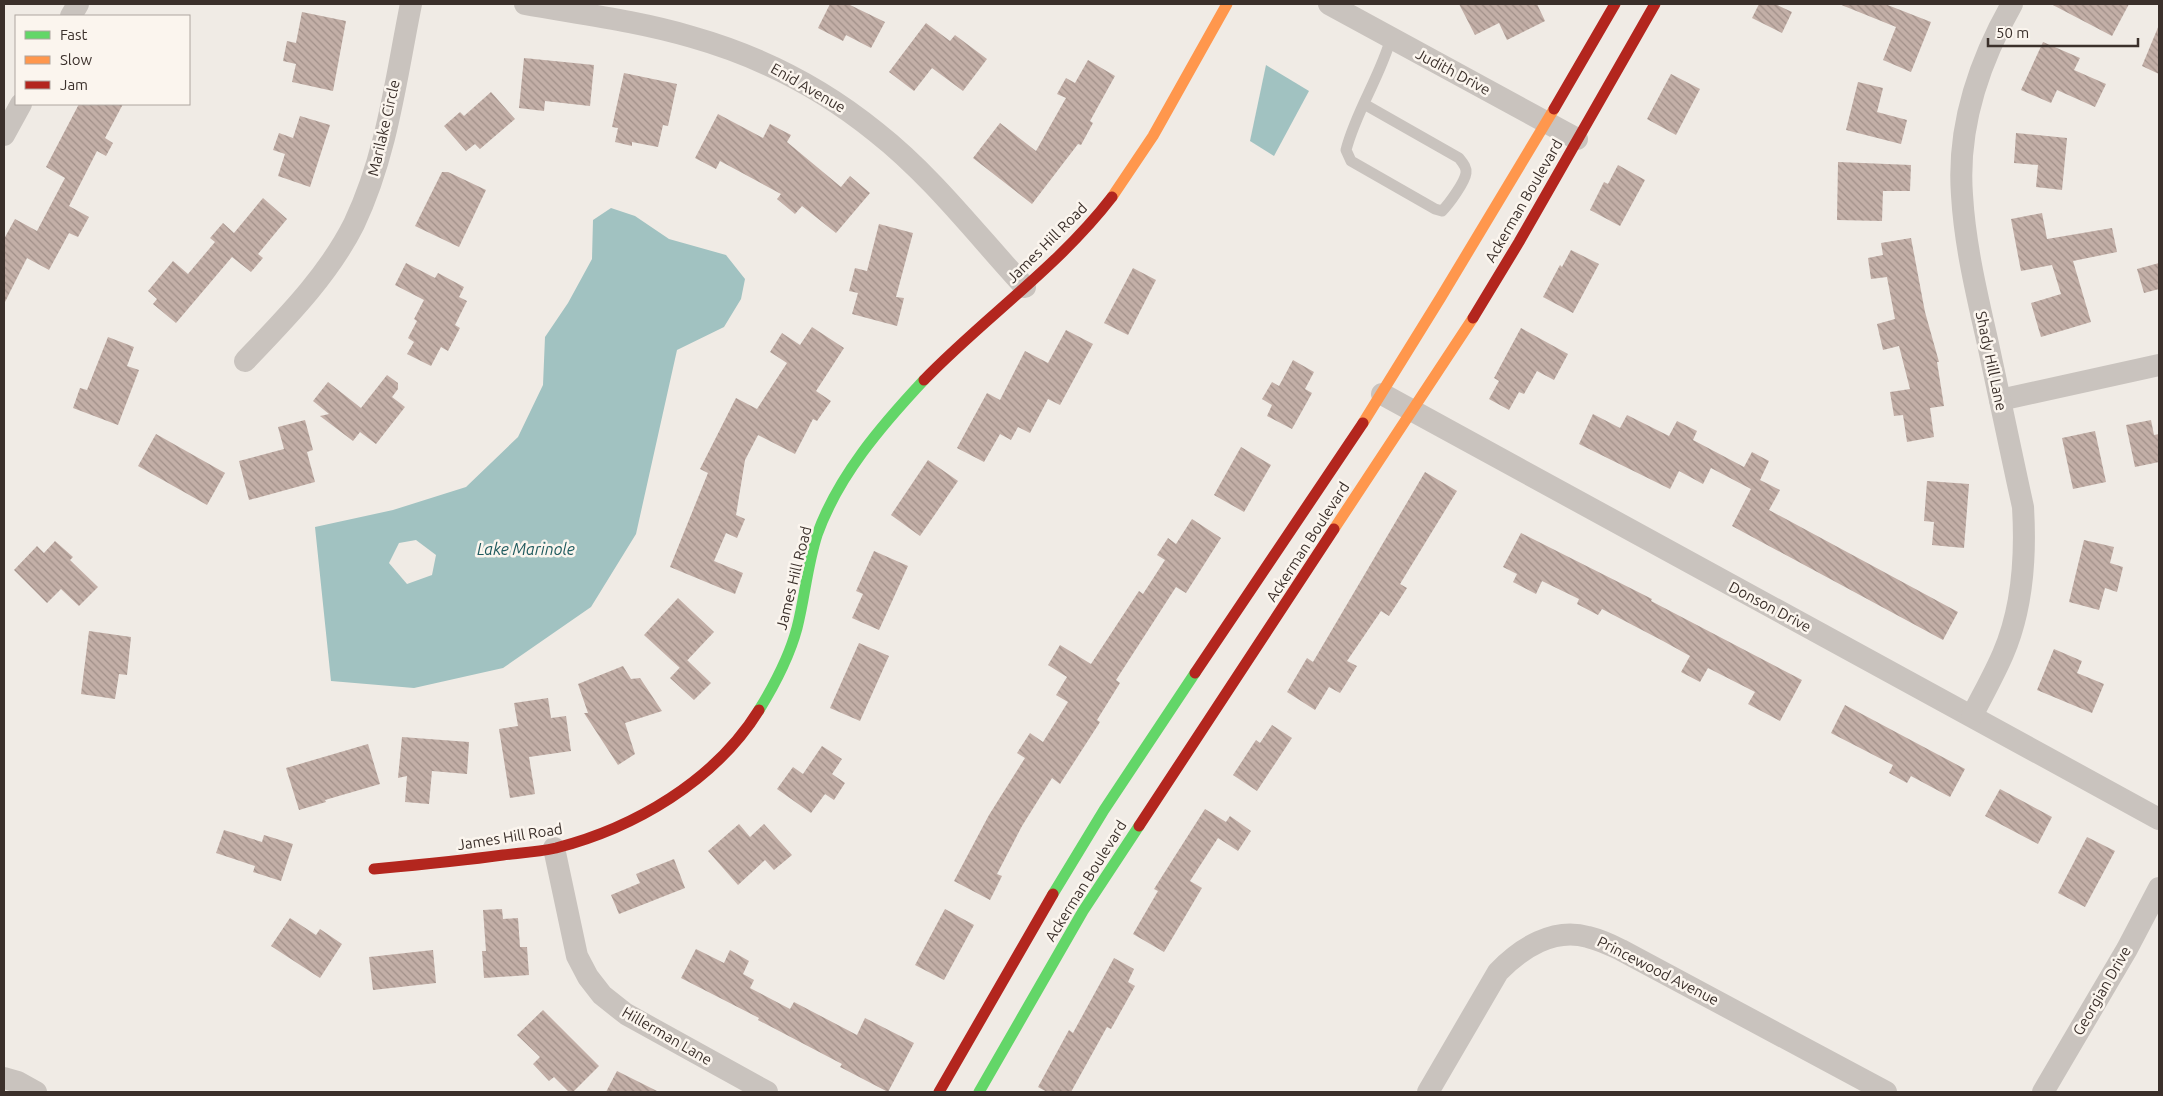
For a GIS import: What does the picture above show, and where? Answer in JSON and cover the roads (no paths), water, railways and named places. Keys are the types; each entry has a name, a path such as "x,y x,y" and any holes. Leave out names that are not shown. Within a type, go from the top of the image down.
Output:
{"street":[{"path":"72,15 78,4"},
{"name":"Marilake Circle","path":"245,360 309,291 353,226 370,188 382,150 410,4"},
{"name":"Enid Avenue","path":"526,4 692,37 751,58 801,80 834,100 877,132 917,168 1025,287"},
{"name":"James Hill Road","path":"374,869 554,848 608,832 643,815 683,790 716,763 743,735 764,706 782,672 795,636 813,550 823,521 838,488 903,402 946,358 1062,253 1101,211 1128,175 1227,4"},
{"name":"Judith Drive","path":"1329,4 1577,139"},
{"name":"Ackerman Boulevard","path":"939,1092 1104,810 1382,394 1547,122 1615,4"},
{"name":"Ackerman Boulevard","path":"979,1092 1088,903 1465,330 1655,4"},
{"name":"Shady Hill Lane","path":"1972,716 2003,654 2015,619 2022,583 2026,545 2023,507 1967,245 1962,193 1963,153 1969,111 1980,70 1996,31 2012,4"},
{"path":"4,135 20,105"},
{"path":"2000,400 2159,365"},
{"name":"Donson Drive","path":"1382,394 2159,818"},
{"name":"Hillerman Lane","path":"554,848 577,956 588,977 602,995 626,1014 767,1092"},
{"name":"Georgian Drive","path":"2043,1092 2127,949 2159,888"},
{"name":"Princewood Avenue","path":"1428,1092 1498,972 1514,956 1532,944 1550,938 1569,935 1587,936 1621,950 1886,1092"},
{"path":"4,1078 18,1082 36,1092"}],"lane":[{"path":"1364,104 1459,158 1466,173 1448,205 1442,210 1435,209 1351,161 1346,150 1350,132 1384,61 1390,38"}],"water":[{"path":"1266,65 1309,91 1274,156 1250,141"},
{"name":"Lake Marinole","path":"611,208 635,216 669,239 726,255 745,279 741,299 724,327 677,350 636,534 591,607 503,668 414,688 331,681 315,527 393,510 466,487 518,437 543,385 545,337 568,303 592,259 593,220","holes":["416,540 436,555 432,575 407,584 389,563 399,543"]}]}
